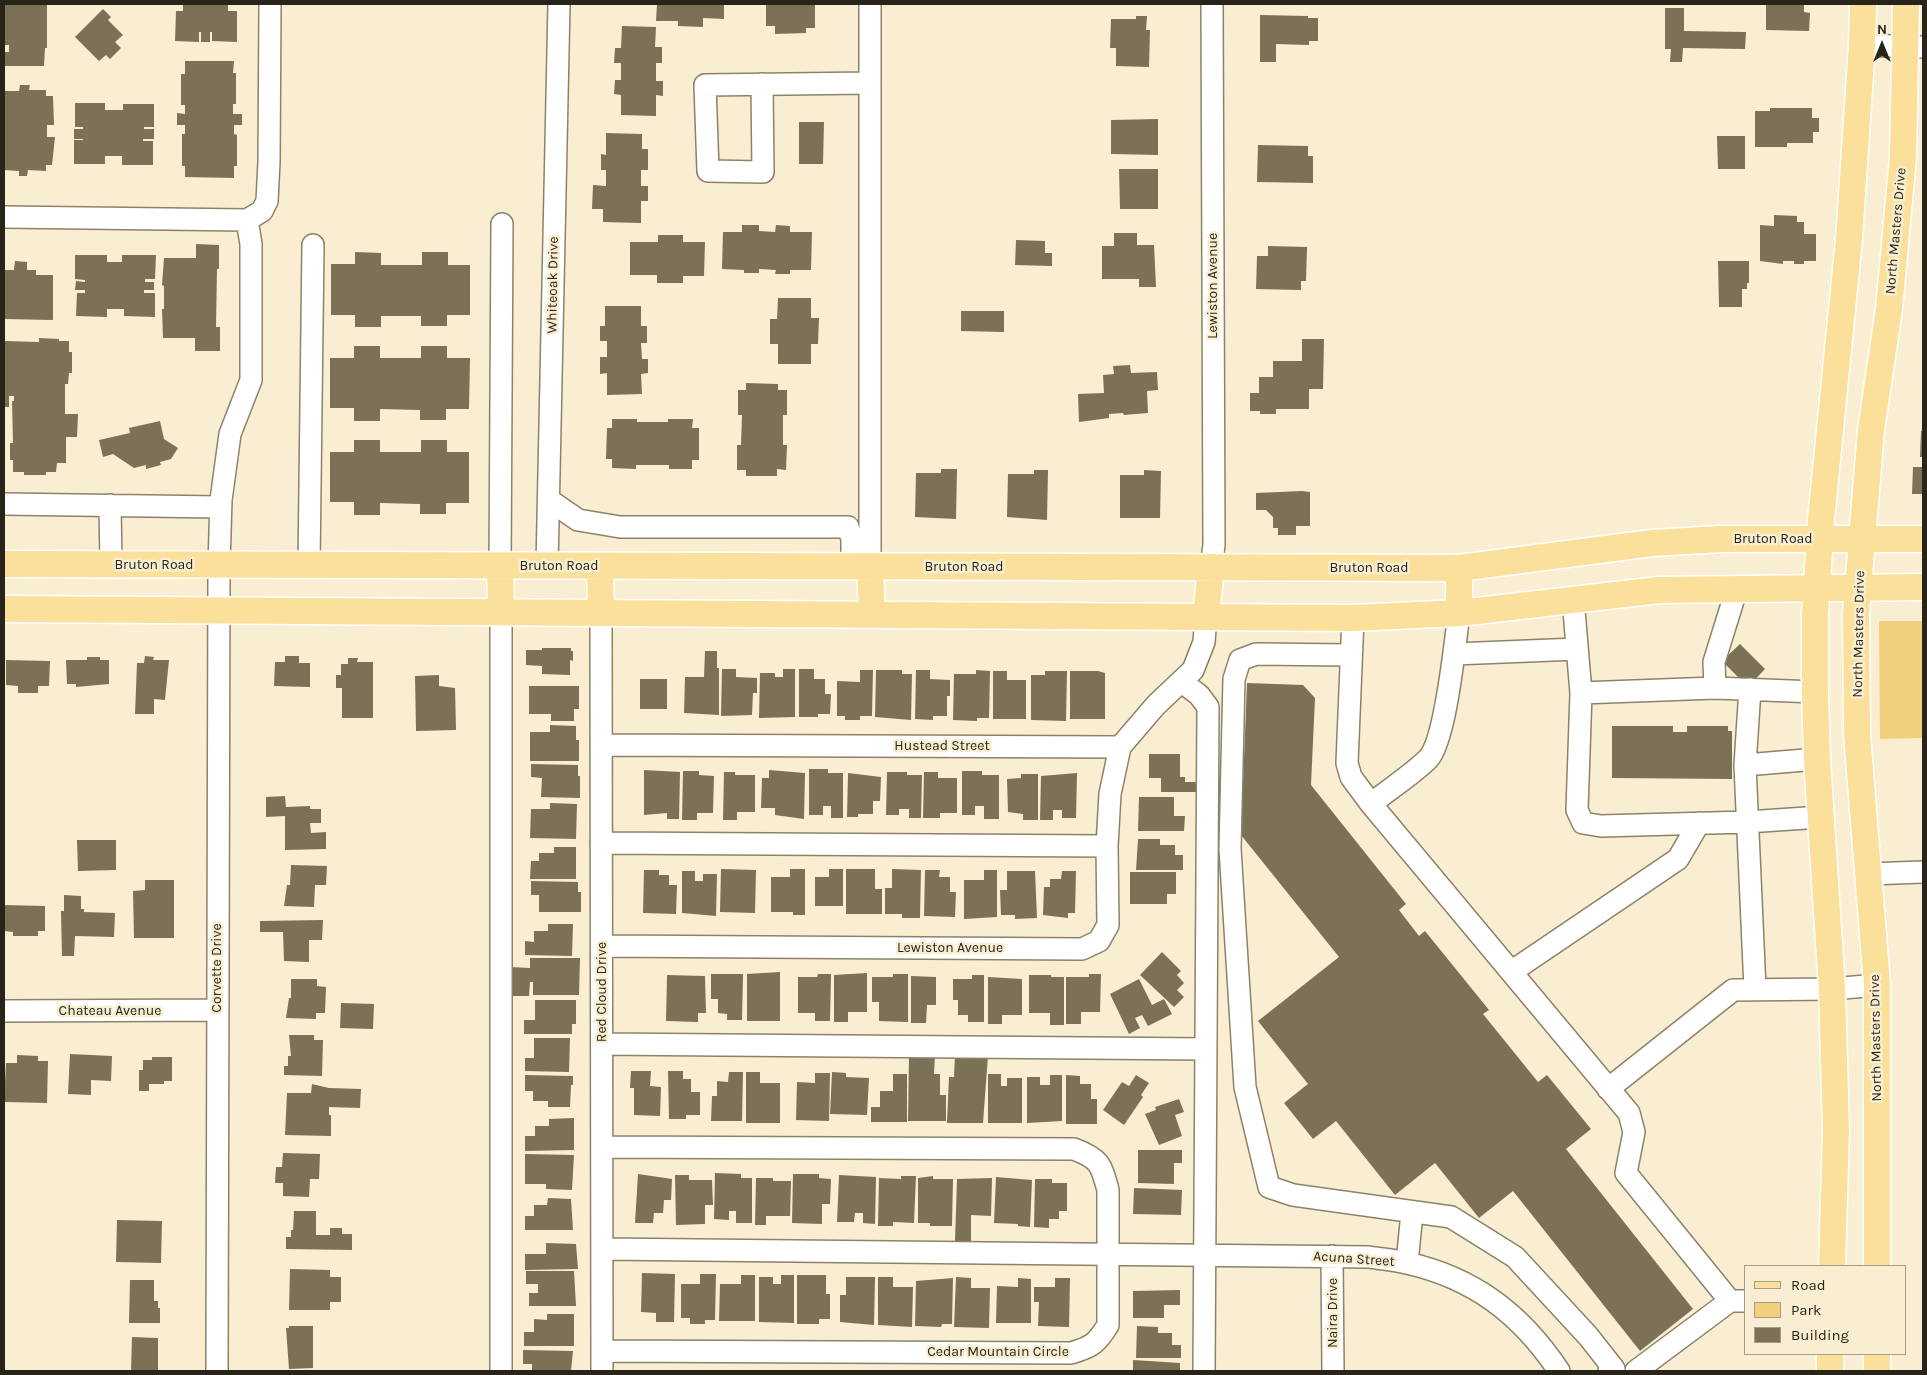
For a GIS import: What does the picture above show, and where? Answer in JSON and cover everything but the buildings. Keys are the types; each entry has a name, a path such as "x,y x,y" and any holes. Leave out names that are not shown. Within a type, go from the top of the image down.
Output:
{"main road":[{"path":"1832,1265 1836,1130 1832,989 1817,759 1815,692 1817,588 1819,538 1849,239 1863,4"},
{"name":"North Masters Drive","path":"1878,1265 1877,985 1857,734 1856,614 1871,430 1889,309 1915,47 1906,4"},
{"name":"Bruton Road","path":"4,564 1459,568 1652,544 1721,539 1923,539"},
{"path":"500,566 501,612"},
{"path":"600,566 601,613"},
{"path":"861,566 872,614"},
{"path":"1206,616 1211,567"},
{"path":"1459,568 1459,614"},
{"path":"4,609 1353,618 1459,614 1659,590 1923,587"},
{"path":"1830,1355 1830,1371"},
{"path":"1877,1355 1877,1371"}],"street":[{"path":"4,217 247,220 262,212 267,201 270,162 270,4"},
{"name":"Whiteoak Drive","path":"547,566 559,4"},
{"path":"861,566 870,4"},
{"name":"Lewiston Avenue","path":"1211,567 1214,544 1212,4"},
{"path":"1862,46 1915,47"},
{"path":"762,84 763,172 708,171 706,84 762,84 870,84"},
{"name":"Corvette Drive","path":"217,1371 220,507 230,434 251,380 251,244 247,220"},
{"path":"500,566 502,224"},
{"path":"309,565 313,245"},
{"path":"549,500 578,520 620,527 848,527 861,566"},
{"path":"4,504 220,507"},
{"path":"110,506 111,565"},
{"path":"1715,688 1714,662 1737,588"},
{"path":"1573,599 1581,693 1577,810 1583,823 1601,826 1748,822 1821,817"},
{"path":"501,612 501,1371"},
{"name":"Red Cloud Drive","path":"601,613 602,1361"},
{"path":"1371,804 1429,758 1439,737 1459,614"},
{"path":"1120,747 1156,705 1193,670 1204,642 1206,616"},
{"path":"1353,618 1347,763 1351,777 1371,804 1630,1113 1634,1132 1626,1173 1738,1301 1636,1371"},
{"path":"1454,654 1578,649"},
{"path":"1351,655 1256,654 1240,660 1234,679 1230,849 1245,1087 1269,1187 1293,1196 1451,1217 1515,1257 1588,1336 1613,1370"},
{"path":"1182,682 1199,695 1208,707 1204,1371"},
{"path":"1581,693 1715,688 1815,692"},
{"path":"1750,689 1745,765 1755,989"},
{"name":"Hustead Street","path":"601,745 1120,747"},
{"name":"Lewiston Avenue","path":"602,946 1082,949 1099,941 1108,925 1107,846 1110,794 1120,747"},
{"path":"1745,765 1817,759"},
{"path":"1511,972 1678,859 1699,823"},
{"path":"601,843 1107,846"},
{"path":"1868,874 1923,872"},
{"path":"1608,1089 1733,990 1832,989 1877,985"},
{"name":"Chateau Avenue","path":"4,1011 217,1010"},
{"path":"602,1044 1206,1049"},
{"name":"Cedar Mountain Circle","path":"602,1147 1074,1149 1092,1156 1103,1170 1108,1190 1108,1325 1098,1341 1086,1349 1071,1353 602,1361"},
{"path":"1406,1263 1412,1213"},
{"name":"Acuna Street","path":"602,1249 1368,1257 1406,1263 1454,1277 1491,1298 1519,1321 1545,1350 1559,1371"},
{"name":"Naira Drive","path":"1332,1256 1333,1371"}],"green space":[{"path":"1879,621 1923,621 1923,738 1880,739"}]}
